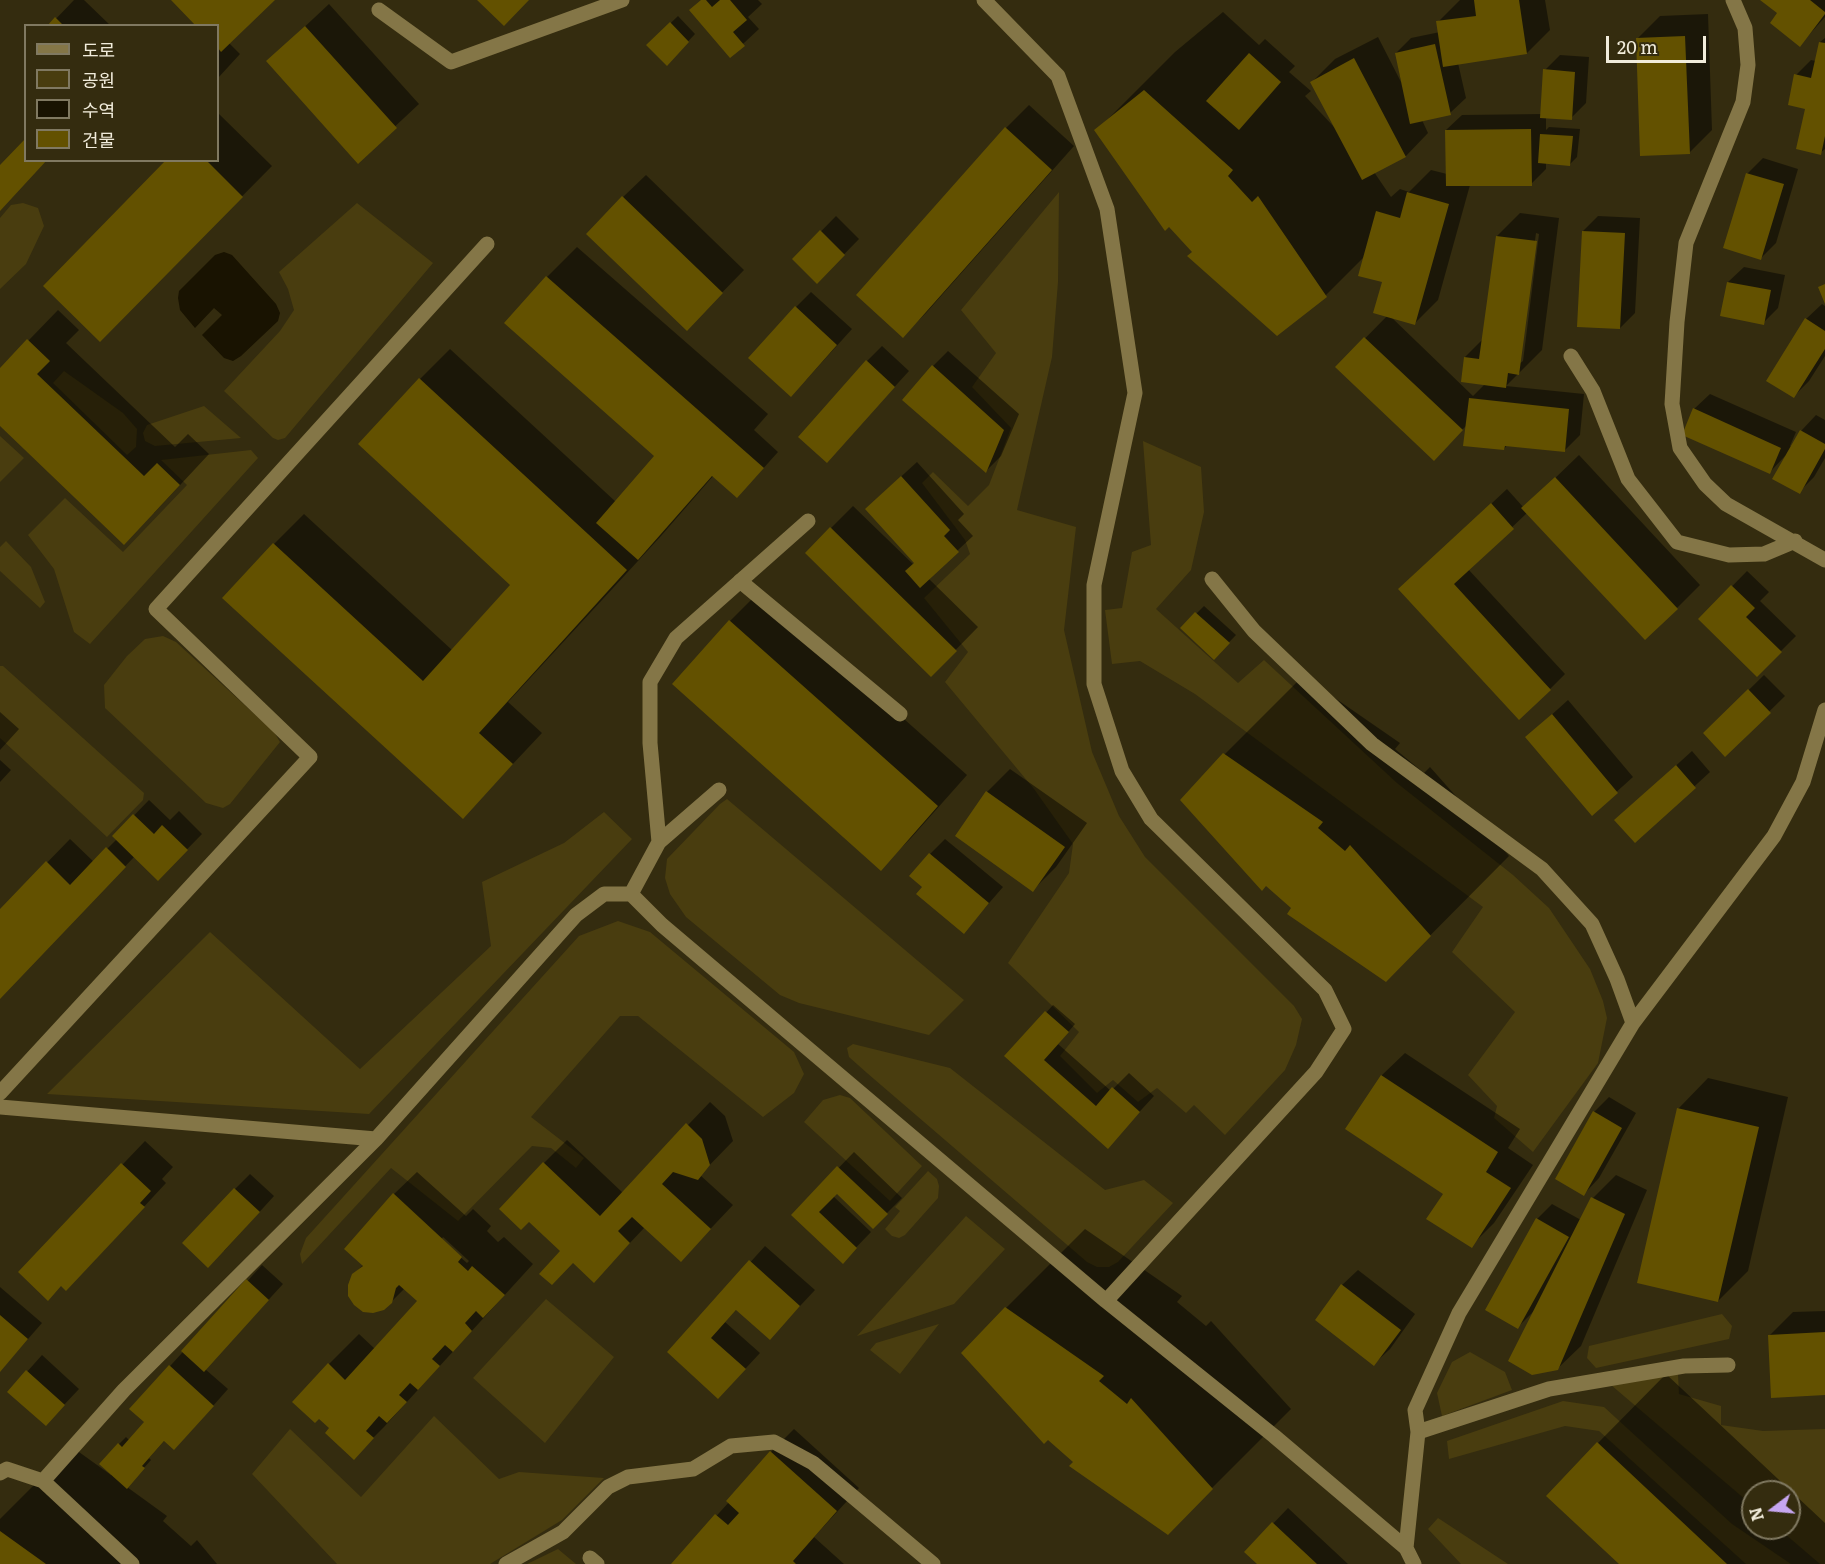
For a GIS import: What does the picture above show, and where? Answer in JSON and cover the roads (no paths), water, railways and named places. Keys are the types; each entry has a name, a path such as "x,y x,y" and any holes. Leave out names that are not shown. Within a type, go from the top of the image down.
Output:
{"street":[{"path":"379,10 451,63 622,0"},
{"path":"984,0 1058,76 1107,209 1135,393 1094,585 1094,684 1122,771 1151,819 1325,990 1344,1029 1316,1072 1106,1300"},
{"path":"1733,0 1745,28 1748,65 1743,102 1686,243 1677,322 1672,404 1680,448 1705,484 1726,504 1825,560"},
{"path":"0,1093 310,757 156,609 487,244"},
{"path":"1571,356 1593,391 1628,479 1677,542 1729,555 1764,554 1795,541"},
{"path":"659,842 650,743 650,682 676,638 808,521"},
{"path":"1212,579 1254,631 1372,744 1542,869 1592,924 1617,979 1633,1023"},
{"path":"740,581 900,714"},
{"path":"1406,1548 1418,1432 1415,1410 1460,1313 1633,1023 1774,836 1803,782 1825,710"},
{"path":"631,894 659,842 719,790"},
{"path":"43,1481 124,1390 376,1139 576,915 604,894 631,894 662,925 1106,1300 1274,1436 1406,1548 1414,1564"},
{"path":"0,1107 376,1139"},
{"path":"1418,1432 1549,1389 1684,1366 1728,1365"},
{"path":"506,1564 562,1532 608,1487 628,1477 693,1468 731,1446 774,1442 813,1463 933,1564"},
{"path":"0,1473 8,1469 43,1481 132,1564"}],"water":[{"path":"224,252 232,255 276,304 280,313 278,321 233,361 224,358 202,335 222,315 214,308 195,328 180,310 178,298 179,291 215,255"}]}
